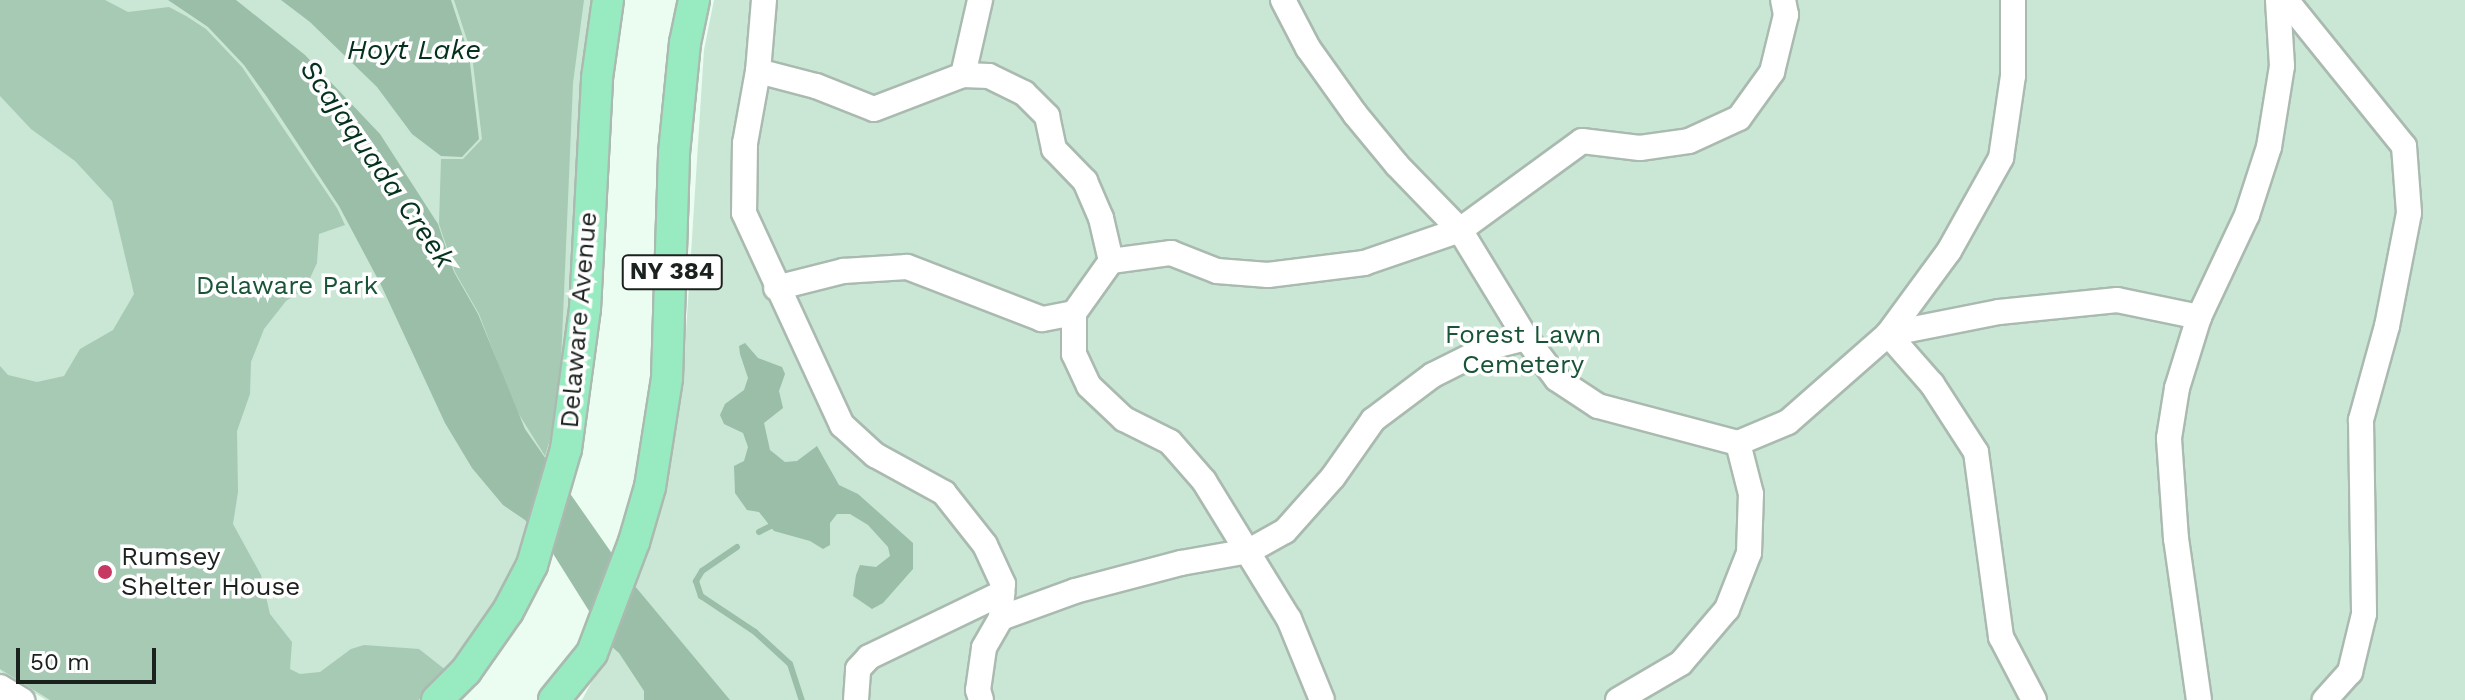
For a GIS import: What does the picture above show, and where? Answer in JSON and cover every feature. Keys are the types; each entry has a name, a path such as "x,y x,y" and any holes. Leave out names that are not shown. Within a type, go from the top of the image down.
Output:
{"main road":[{"name":"Delaware Avenue","path":"437,700 491,640 532,565 566,449 585,309 597,78 608,0"},
{"name":"NY 384","path":"554,700 592,653 634,542 650,487 667,378 674,153 680,82 694,0"}],"street":[{"path":"764,0 758,71 745,143 744,213 776,288 842,425 875,455 944,493 985,545 1003,584 1001,618 984,648 978,690 981,700"},
{"path":"963,75 980,0"},
{"path":"1283,0 1308,48 1355,114 1397,165 1460,230 1526,338 1557,379 1598,406 1738,443 1788,422 1888,334 1949,251 2001,158 2013,76 2013,0"},
{"path":"1322,700 1289,619 1204,481 1170,442 1124,419 1089,386 1074,354 1074,313 1111,261 1171,253 1217,271 1268,275 1364,263 1460,230 1582,141 1640,148 1689,141 1739,118 1772,72 1786,15 1783,0"},
{"path":"2199,700 2176,539 2169,438 2177,388 2199,317 2247,215 2269,147 2282,66 2278,0"},
{"path":"2286,0 2404,146 2409,213 2387,326 2361,420 2364,614 2350,672 2325,700"},
{"path":"758,71 816,86 874,109 963,75 989,76 1024,93 1047,116 1054,149 1085,181 1101,218 1111,261"},
{"path":"776,288 843,271 907,267 1042,319 1074,313"},
{"path":"1888,334 1999,312 2117,300 2199,317"},
{"path":"1888,334 1932,384 1976,452 2001,637 2034,700"},
{"path":"1001,618 1075,591 1181,563 1249,551 1285,531 1333,477 1373,420 1433,375 1487,348 1526,338"},
{"path":"1618,700 1681,663 1727,609 1749,553 1751,494 1738,443"},
{"path":"856,700 858,669 869,657 1002,593"},
{"path":"0,687 22,700"}],"green space":[{"name":"Delaware Park","path":"0,0 593,0 583,78 572,313 554,438 522,549 500,597 447,671 414,700 46,700 0,671"},
{"path":"0,0 105,0 128,12 169,7 186,16 206,29 242,67 337,208 345,225 319,234 317,263 305,289 286,301 264,329 251,362 250,394 237,431 238,492 233,524 261,575 270,614 292,642 290,669 300,674 320,672 351,649 364,645 419,649 447,671 419,700 50,700 0,669 0,366 8,375 37,382 64,376 80,349 113,330 134,294 112,201 75,161 31,129 0,96"},
{"path":"454,0 584,0 573,83 560,386 555,423 545,456 515,408 479,314 455,272 439,224 441,159 463,159 482,139 472,55"},
{"name":"Forest Lawn Cemetery","path":"714,0 2465,0 2465,700 582,700 610,647 642,569 675,437 684,364 704,50"}],"water":[{"name":"Scajaquada Creek","path":"168,0 236,0 305,55 380,134 438,224 454,272 478,314 525,429 634,585 730,700 644,700 644,691 611,646 552,552 525,520 503,505 472,468 445,423 381,285 339,206 267,97 244,65 208,27"},
{"name":"Hoyt Lake","path":"281,0 451,0 469,55 479,139 462,157 441,156 412,134 377,87 310,22"},
{"path":"745,343 758,358 782,367 785,374 779,391 783,408 764,423 770,450 785,462 797,461 817,446 839,485 858,494 913,543 913,569 883,603 872,609 853,596 856,575 860,565 876,567 890,556 888,547 868,525 850,514 837,514 830,523 830,545 823,549 810,541 774,531 759,512 747,510 735,493 734,466 744,461 748,447 743,433 724,424 720,415 725,404 744,390 748,378 739,346"}],"waterway":[{"path":"759,532 771,526"},
{"path":"737,547 702,571 696,581 701,596 755,632 790,664 802,700"}],"place":[{"name":"Rumsey Shelter House","path":"105,572"}]}
